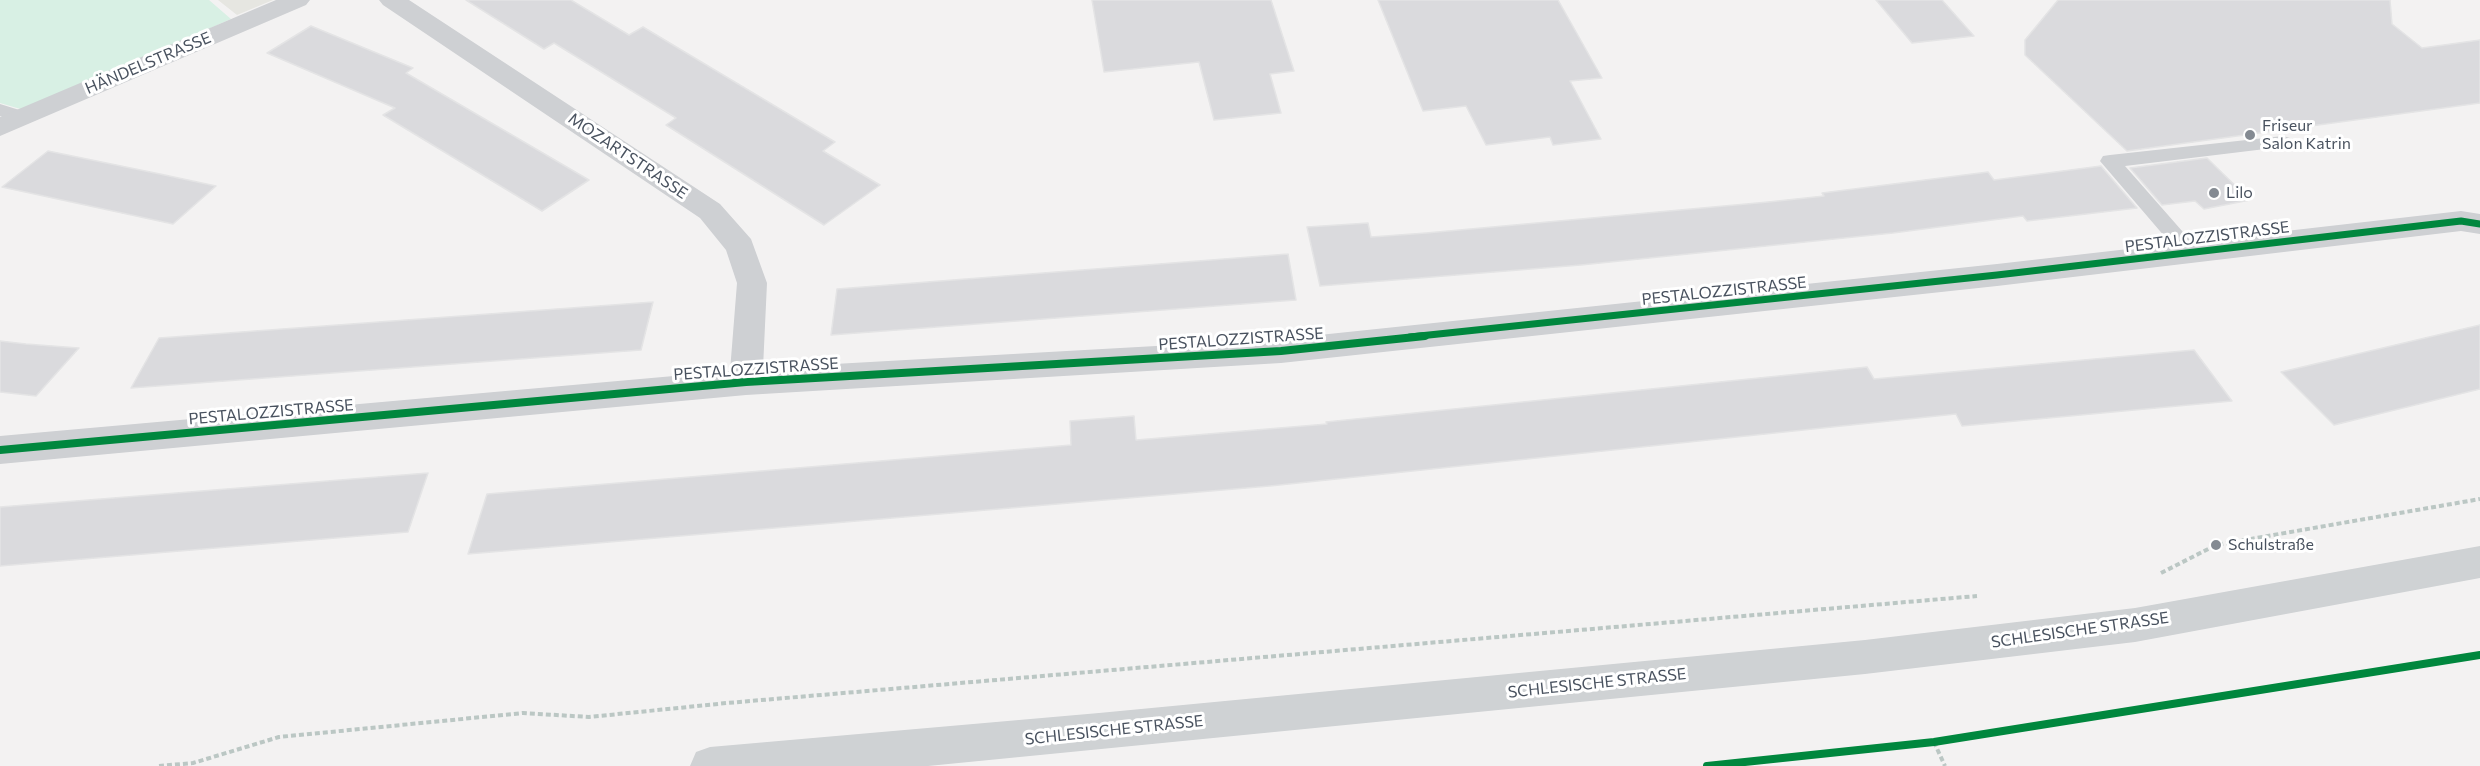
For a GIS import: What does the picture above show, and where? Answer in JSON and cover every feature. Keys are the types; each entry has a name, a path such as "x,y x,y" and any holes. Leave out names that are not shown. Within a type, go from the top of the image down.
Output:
{"main road":[{"name":"SCHLESISCHE STRASSE","path":"710,766 1099,732 1912,651 2135,625 2480,562"}],"street":[{"name":"HÄNDELSTRASSE","path":"7,118 297,0"},
{"name":"MOZARTSTRASSE","path":"392,0 710,211 740,246 752,284 746,382"},
{"name":"PESTALOZZISTRASSE","path":"0,450 746,382 1281,351 2190,253 2461,221 2480,224"}],"lane":[{"path":"2190,253 2110,161 2283,142"}],"path":[{"path":"2154,576 2216,545 2480,499"},
{"path":"159,766 193,763 279,737 523,713 590,717 739,702 1989,595"},
{"path":"1707,766 1934,742 2480,655"},
{"path":"1934,742 1945,766"}],"shaded area":[{"path":"218,0 273,0 237,15"}],"green space":[{"path":"0,0 209,0 231,19 24,110 0,103"}],"building":[{"path":"466,0 571,0 629,35 643,27 835,142 823,151 880,185 824,225 666,125 676,118 554,43 544,49"},
{"path":"1092,0 1271,0 1294,71 1270,74 1281,113 1214,120 1199,62 1104,72"},
{"path":"1378,0 1558,0 1602,78 1570,81 1601,139 1553,145 1550,137 1486,145 1466,106 1423,111"},
{"path":"1876,0 1942,0 1974,36 1912,43"},
{"path":"2058,0 2390,0 2392,24 2422,48 2480,40 2480,103 2127,151 2025,55 2025,40"},
{"path":"311,26 413,68 406,73 589,180 542,211 383,115 395,108 267,53"},
{"path":"48,151 216,186 173,224 2,187"},
{"path":"2207,158 2250,200 2204,209 2195,201 2162,205 2130,168"},
{"path":"2101,166 2137,208 2027,221 2023,216 1893,233 1581,265 1320,286 1307,227 1368,223 1371,237 1426,233 1824,196 1822,193 1988,172 1994,180"},
{"path":"1288,254 1296,300 831,335 837,289"},
{"path":"653,302 641,350 131,388 159,338"},
{"path":"2480,325 2480,389 2334,425 2281,372"},
{"path":"0,341 79,348 36,396 0,392"},
{"path":"2194,350 2232,401 1962,426 1956,414 1270,486 468,554 487,494 1071,445 1070,421 1134,416 1136,440 1327,424 1326,422 1867,367 1874,379"},
{"path":"428,473 408,532 0,566 0,507"}],"cycle path":[{"path":"0,450 746,382 1281,351 1997,275 2461,221 2480,224"},
{"path":"1707,766 1934,742 2480,655"}],"place":[{"name":"Friseur Salon Katrin","path":"2250,135"},
{"name":"Lilo","path":"2214,193"},
{"name":"Schulstraße","path":"2216,545"}]}
